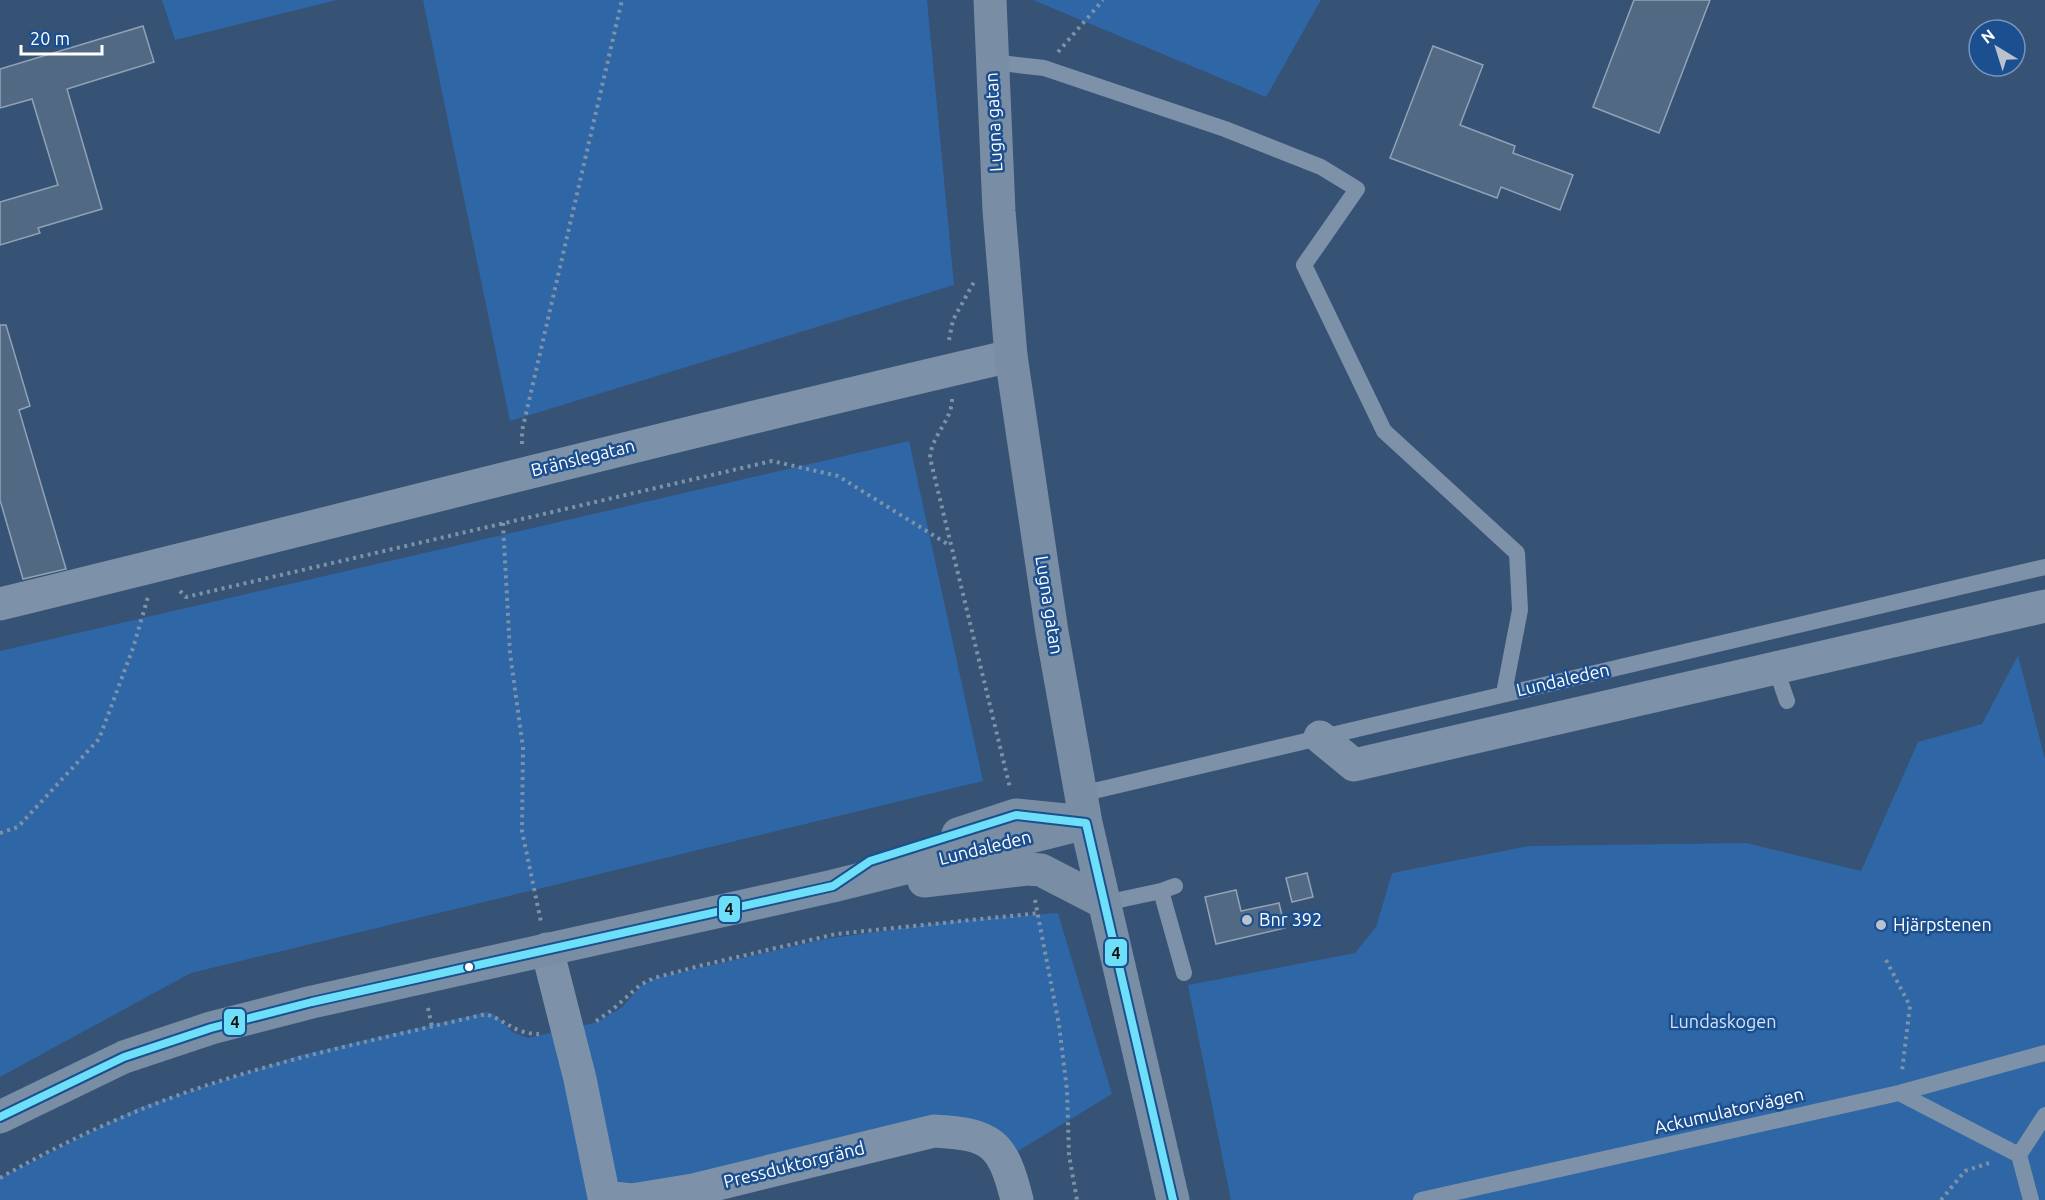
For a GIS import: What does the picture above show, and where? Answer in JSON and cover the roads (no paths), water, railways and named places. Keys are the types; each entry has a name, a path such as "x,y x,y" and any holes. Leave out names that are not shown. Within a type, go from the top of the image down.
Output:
{"main road":[{"name":"Lugna gatan","path":"990,0 999,211 1011,356 1052,632 1084,808 1173,1200"},
{"name":"Lundaleden","path":"0,1117 124,1057 211,1028 833,885 1084,808"},
{"name":"Lundaleden","path":"833,885 860,889 1027,868 1041,870 1105,903"}],"street":[{"name":"Bränslegatan","path":"0,604 156,568 522,473 1011,356"},
{"path":"1320,737 1354,765 2045,606"},
{"name":"Pressduktorgränd","path":"547,949 605,1198 632,1200 693,1190 934,1131 969,1133 992,1143 1010,1170 1017,1200"}],"lane":[{"path":"991,62 1044,68 1245,137 1321,166 1357,189 1304,265 1384,431 1517,553 1520,610 1504,693"},
{"name":"Lundaleden","path":"1084,808 1320,737 2045,567"},
{"path":"1776,669 1787,701"},
{"path":"1105,903 1168,888 1184,973"},
{"name":"Ackumulatorvägen","path":"1420,1200 1899,1093 2045,1053"},
{"path":"1899,1093 2019,1155 2031,1200"},
{"path":"2019,1155 2045,1115"}],"place":[{"name":"Bnr 392","path":"1247,920"},
{"name":"Hjärpstenen","path":"1881,925"}],"park label":[{"name":"Lundaskogen","path":"1723,1022"}]}
